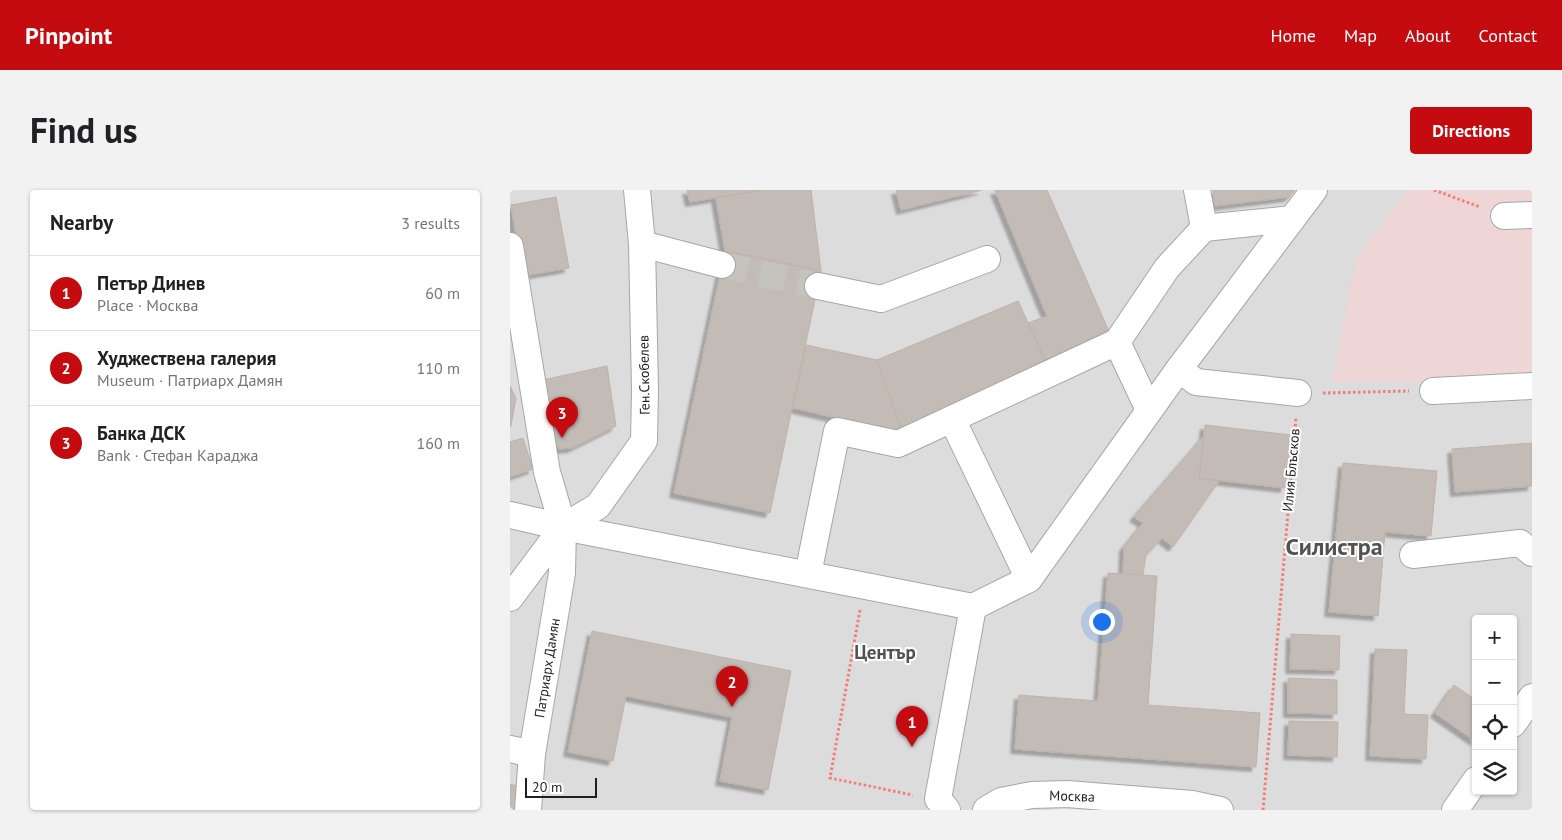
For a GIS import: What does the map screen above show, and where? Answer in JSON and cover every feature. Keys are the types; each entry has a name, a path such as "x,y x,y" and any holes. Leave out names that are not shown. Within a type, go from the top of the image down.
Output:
{"street":[{"name":"Ген.Скобелев","path":"563,527 598,506 644,441 645,390 642,244 637,190"},
{"path":"1197,190 1204,228"},
{"path":"510,515 973,607 1029,579 1179,369 1314,190"},
{"path":"1504,216 1532,215"},
{"path":"808,574 836,431 898,444 952,419 1116,342 1167,268 1204,228 1292,219"},
{"path":"642,244 722,265"},
{"name":"Патриарх Дамян","path":"510,246 547,472 563,527 562,574 521,752 528,810"},
{"path":"818,286 881,299 987,259"},
{"path":"1116,342 1149,410"},
{"path":"1179,369 1196,382 1298,393"},
{"path":"1433,391 1532,386"},
{"path":"952,419 1029,579"},
{"path":"510,598 563,527"},
{"path":"1413,555 1528,546"},
{"path":"942,805 973,607"},
{"path":"1517,718 1532,697"},
{"path":"1455,810 1472,786"},
{"name":"Москва","path":"986,810 1001,801 1032,795 1067,794 1192,804 1220,810"}],"path":[{"path":"1434,190 1504,216"},
{"path":"1298,393 1433,391"},
{"name":"Илия Блъсков","path":"1263,810 1298,393"},
{"path":"864,584 830,778 942,805"}],"shaded area":[{"path":"510,190 1532,190 1532,810 1084,810 1064,808 1051,810 510,810"},
{"path":"1408,190 1532,190 1532,382 1332,382 1356,259"}],"building":[{"path":"687,190 762,190 690,202"},
{"path":"762,190 811,190 821,271 725,251 716,198"},
{"path":"896,190 982,190 901,210"},
{"path":"995,190 1047,190 1111,336 1047,364 1028,323 1047,316"},
{"path":"1213,190 1295,190 1289,197 1215,206"},
{"path":"556,197 569,268 523,276 511,205"},
{"path":"725,251 821,271 770,513 674,493"},
{"path":"1018,301 1047,364 902,433 877,360"},
{"path":"806,345 877,360 902,433 793,408"},
{"path":"607,366 616,426 572,448 559,449 553,442 538,381"},
{"path":"510,386 516,398 511,426 510,426"},
{"path":"1205,425 1291,435 1285,488 1199,478"},
{"path":"1204,436 1199,478 1219,481 1173,547 1162,538 1146,555 1143,575 1123,574 1124,547 1143,523 1134,517"},
{"path":"523,438 533,469 510,477 510,442"},
{"path":"1532,443 1532,486 1455,492 1452,449"},
{"path":"1343,463 1437,471 1431,536 1385,532 1378,616 1329,612"},
{"path":"1108,573 1157,576 1148,705 1260,713 1256,767 1015,749 1019,695 1098,701"},
{"path":"592,631 791,671 768,790 720,781 732,717 626,696 613,761 568,752"},
{"path":"1291,634 1340,636 1339,670 1290,669"},
{"path":"1375,649 1407,650 1404,714 1428,715 1426,759 1370,756"},
{"path":"1288,678 1337,680 1337,714 1288,713"},
{"path":"1454,685 1472,697 1472,739 1435,713"},
{"path":"1289,721 1338,722 1337,757 1288,755"},
{"path":"510,784 525,788 519,810 510,810"}],"tunnel":[{"path":"722,265 818,286"}],"place":[{"name":"Банка ДСК","path":"562,438"},
{"name":"Худжествена галерия","path":"732,707"},
{"name":"Петър Динев","path":"912,747"}],"district":[{"name":"Силистра","path":"1334,546"},
{"name":"Център","path":"885,652"}]}
